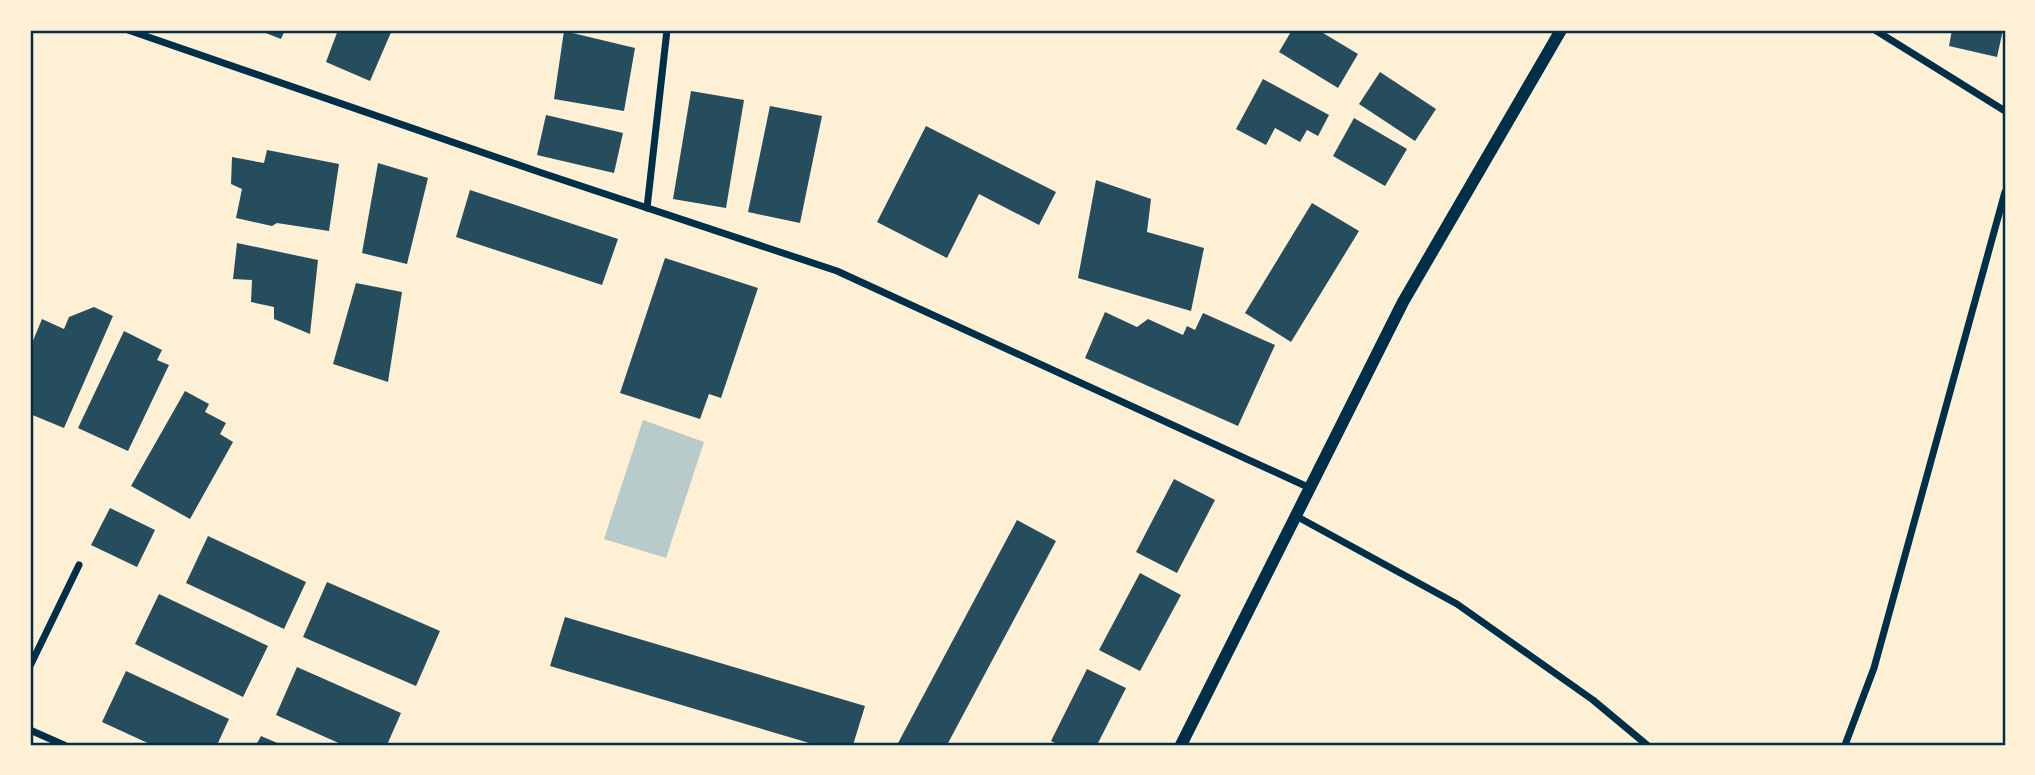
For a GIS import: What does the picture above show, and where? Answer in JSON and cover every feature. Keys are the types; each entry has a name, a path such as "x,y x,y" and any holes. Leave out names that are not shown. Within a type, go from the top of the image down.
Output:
{"street":[{"path":"128,30 837,271 1310,488"},
{"path":"647,208 667,30"},
{"path":"1181,745 1403,302 1561,30"},
{"path":"1875,30 2005,111"},
{"path":"1846,745 1874,668 2005,192"},
{"path":"1296,516 1457,604 1593,700 1647,745"},
{"path":"30,666 79,565"},
{"path":"30,730 64,745"}],"shaded area":[{"path":"643,420 704,442 666,558 604,539"}],"building":[{"path":"258,30 285,30 281,39"},
{"path":"338,30 392,30 370,81 326,62"},
{"path":"1292,30 1318,30 1358,54 1338,88 1279,52"},
{"path":"1952,30 2003,30 1997,57 1949,46"},
{"path":"564,31 635,48 624,111 554,99"},
{"path":"1380,72 1436,109 1415,141 1359,104"},
{"path":"1263,79 1329,115 1318,136 1307,130 1300,142 1275,128 1266,145 1236,129"},
{"path":"691,91 744,100 726,208 673,199"},
{"path":"770,106 822,116 800,223 748,212"},
{"path":"546,115 623,133 614,173 537,155"},
{"path":"1354,118 1407,149 1385,186 1333,156"},
{"path":"926,126 1056,192 1039,225 979,194 947,258 877,222"},
{"path":"267,150 339,164 329,231 277,223 272,226 236,218 242,189 231,184 232,157 264,163"},
{"path":"378,163 428,178 407,264 362,253"},
{"path":"1096,180 1151,199 1147,232 1204,248 1191,311 1078,278"},
{"path":"470,190 618,239 602,285 456,237"},
{"path":"1312,203 1359,231 1291,342 1245,313"},
{"path":"237,243 318,260 310,334 274,319 274,307 251,302 252,280 233,279"},
{"path":"665,258 758,288 721,398 709,394 700,419 620,393"},
{"path":"356,283 402,292 388,382 333,364"},
{"path":"94,307 113,316 64,428 30,414 30,348 42,319 64,329 69,317"},
{"path":"1105,312 1137,327 1148,319 1183,335 1187,326 1195,330 1203,313 1275,345 1238,426 1085,358"},
{"path":"124,331 162,350 157,360 169,365 128,451 78,428"},
{"path":"185,391 209,404 205,412 226,423 220,434 233,442 190,519 131,486"},
{"path":"1174,479 1215,500 1177,573 1136,552"},
{"path":"110,508 155,530 137,567 91,545"},
{"path":"1017,520 1056,541 947,745 897,745"},
{"path":"208,536 306,582 284,629 186,583"},
{"path":"1140,573 1181,595 1140,671 1099,650"},
{"path":"327,582 440,631 416,686 303,637"},
{"path":"159,594 268,646 243,697 135,644"},
{"path":"565,617 865,706 853,745 816,745 550,666"},
{"path":"297,667 401,713 387,745 343,745 276,715"},
{"path":"1087,669 1126,688 1097,745 1059,745 1051,741"},
{"path":"126,671 229,719 217,745 152,745 102,722"},
{"path":"261,736 282,745 256,745"}]}
